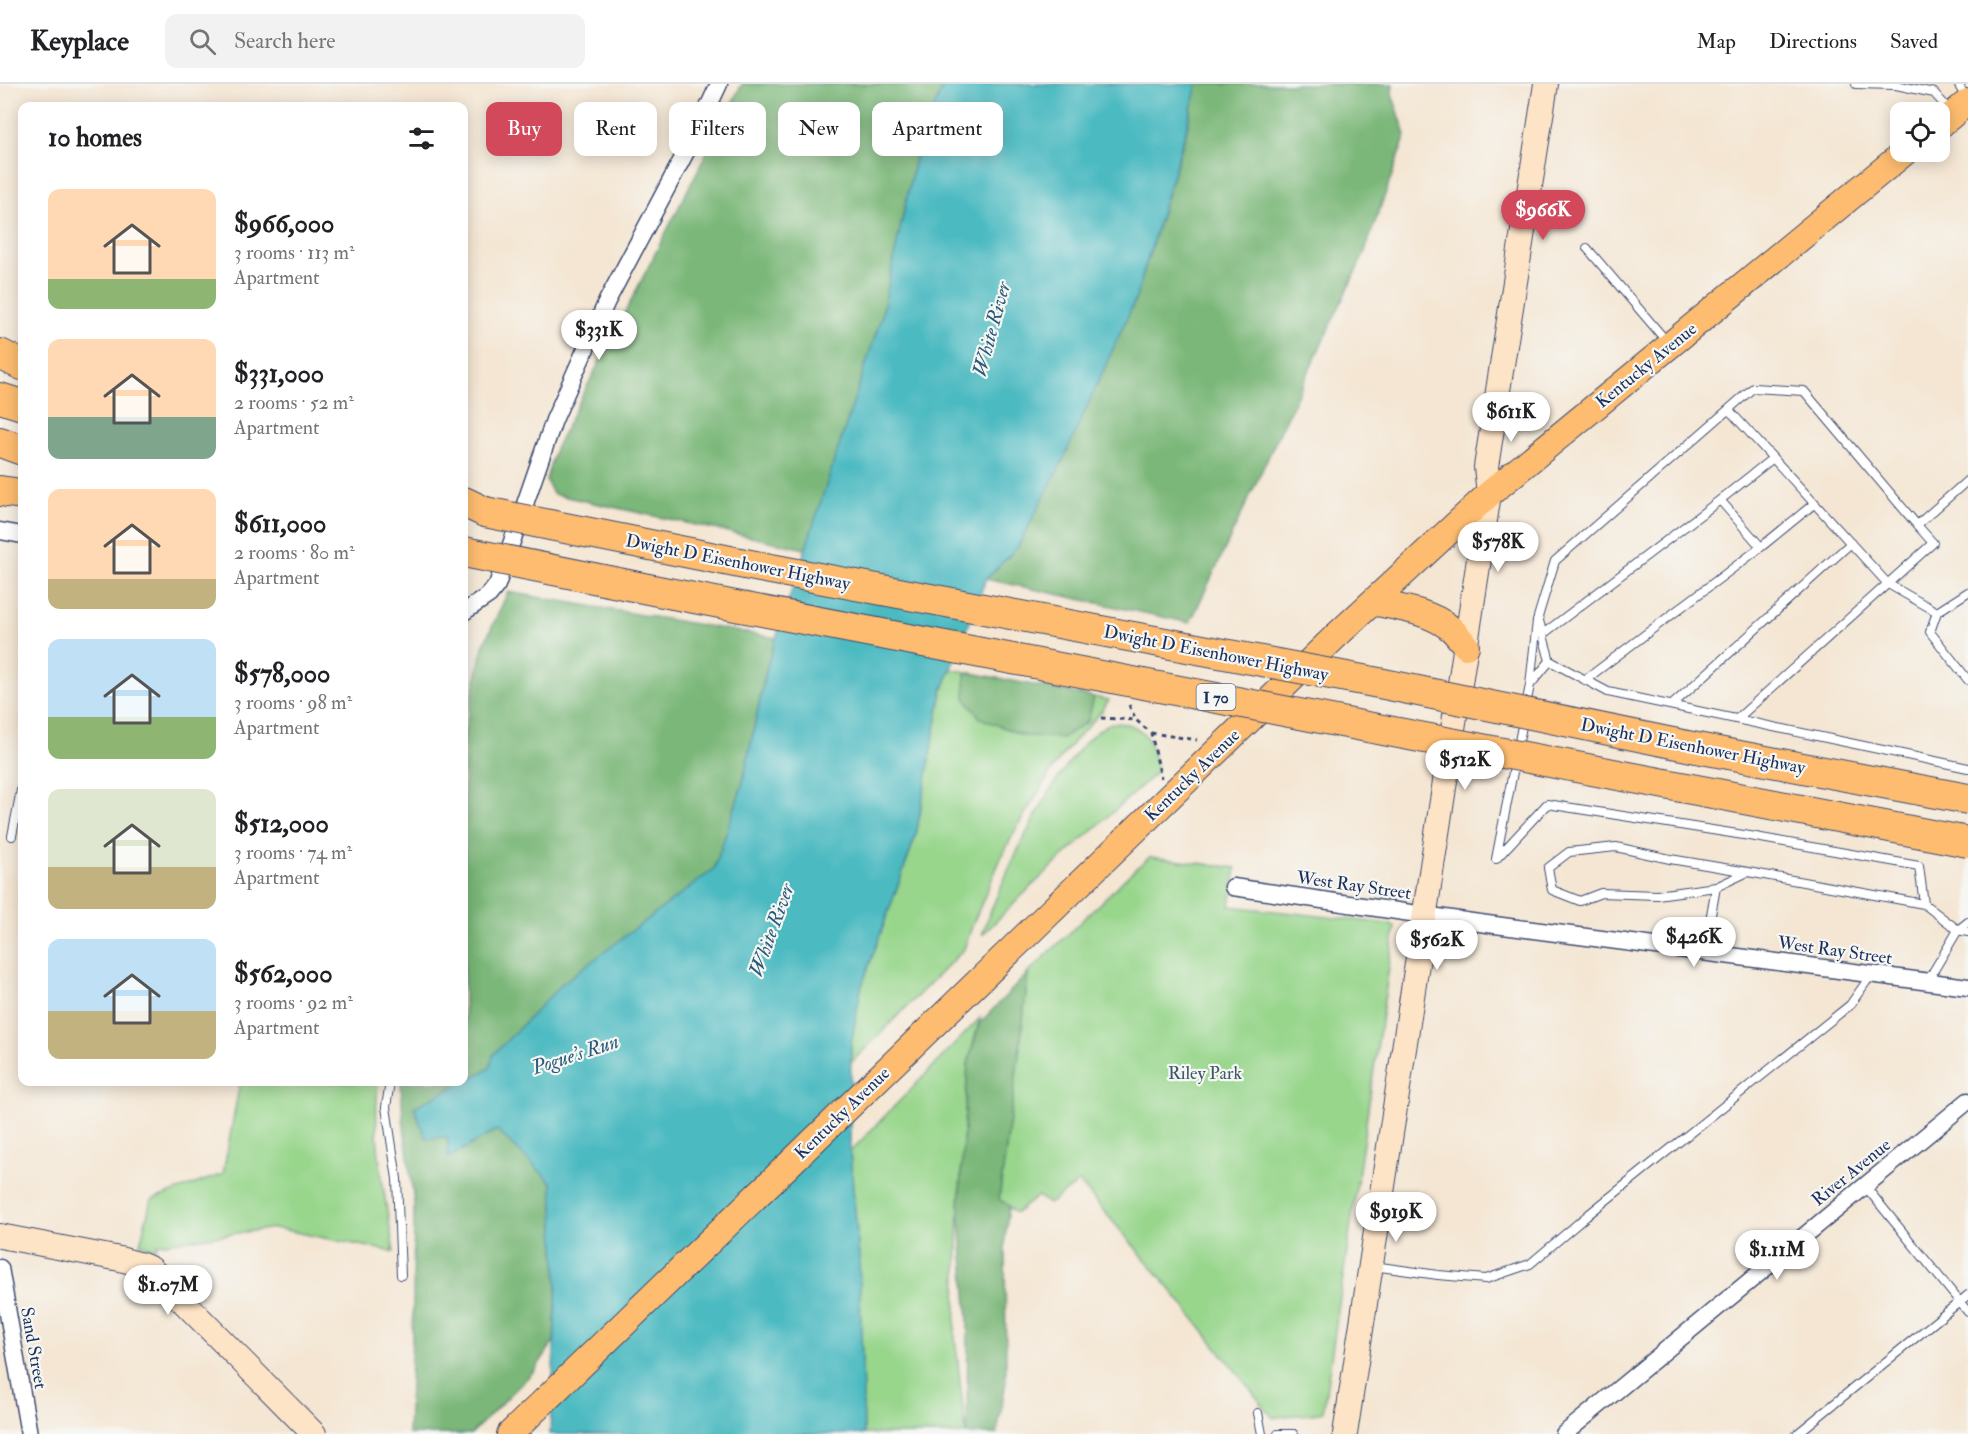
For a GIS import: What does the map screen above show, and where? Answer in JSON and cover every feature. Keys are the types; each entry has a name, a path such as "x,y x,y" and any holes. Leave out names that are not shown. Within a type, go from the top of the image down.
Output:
{"highway":[{"path":"0,354 18,363"},
{"path":"0,398 18,404"},
{"path":"0,442 18,449"},
{"path":"0,491 18,493"},
{"name":"Dwight D Eisenhower Highway","path":"471,507 771,570 1373,682 1697,748 1968,799"},
{"name":"I 70","path":"468,553 1968,842"},
{"path":"468,567 668,593"}],"main road":[{"name":"Kentucky Avenue","path":"510,1434 1165,801 1489,494 1893,162"},
{"path":"1373,602 1434,618 1450,628 1466,646"}],"street":[{"path":"468,609 489,595 497,585 554,420 607,301 691,143 719,84"},
{"path":"1345,1434 1489,494 1486,467 1546,84"},
{"path":"0,531 18,534"},
{"name":"West Ray Street","path":"1233,887 1425,915 1968,987"},
{"name":"River Avenue","path":"1564,1434 1968,1101"},
{"path":"0,1236 134,1262 150,1269 314,1434"},
{"name":"Sand Street","path":"0,1268 29,1434"}],"lane":[{"path":"1856,84 1896,85 1934,93 1957,111"},
{"path":"1957,111 1958,84"},
{"path":"1587,248 1670,346"},
{"path":"1737,719 1933,543 1804,391 1753,388 1555,561 1538,617 1530,685 1496,860 1547,804 1750,836 1918,866 1924,904"},
{"path":"1729,410 1888,584 1937,612"},
{"path":"1543,634 1773,458"},
{"path":"1917,525 1968,480"},
{"path":"1720,500 1761,547"},
{"path":"1586,680 1815,503"},
{"path":"1672,705 1851,543"},
{"path":"1968,592 1937,612 1930,632 1968,680"},
{"path":"1538,617 1550,661 1608,692 1968,768"},
{"path":"1530,685 1550,661"},
{"path":"12,836 18,805"},
{"path":"1748,872 1716,887 1657,895 1601,893 1580,901 1552,890 1548,868 1569,852 1616,847 1670,859 1748,872 1924,904 1958,930 1968,932"},
{"path":"1709,953 1709,926 1716,887"},
{"path":"1927,982 1958,930 1968,922"},
{"path":"1371,1265 1438,1275 1486,1279 1530,1264 1850,1005 1871,975"},
{"path":"389,1086 386,1107 397,1179 401,1275"},
{"path":"1865,1186 1968,1312"},
{"path":"1797,1434 1968,1295"},
{"path":"1258,1413 1262,1434"},
{"path":"1278,1434 1294,1434"}],"path":[{"path":"1101,718 1136,720 1151,733 1225,744"},
{"path":"1151,733 1165,801"}],"green space":[{"path":"742,84 944,84 937,102 872,102 872,156 916,156 882,315 806,549 553,494 546,480 555,449 705,156 766,156 766,102 733,102"},
{"path":"1197,84 1393,84 1392,94 1406,135 1364,254 1190,623 986,579 1017,548 1062,461 1136,298 1186,133"},
{"path":"508,592 777,638 767,666 742,786 714,870 563,983 491,1068 468,1080 468,715 483,646"},
{"path":"951,669 1109,700 1053,768 1017,827 1001,858 964,949 851,1063 851,1044 861,988 916,835 942,691"},
{"path":"965,672 1094,697 1088,721 1062,738 1024,736 980,718 965,698"},
{"path":"1112,723 1123,723 1140,730 1150,743 1157,772 1042,876 982,935 1017,851 1054,785 1074,756 1094,735"},
{"name":"Riley Park","path":"1150,857 1236,868 1230,906 1389,924 1395,927 1323,1412 1273,1418 1163,1280 1079,1182 1049,1204 1038,1196 1016,1213 999,1199 1028,973"},
{"path":"1028,973 999,1199 1009,1206 1005,1239 1006,1381 997,1434 967,1434 968,1319 959,1207 968,1064 979,1024"},
{"path":"980,1018 968,1064 959,1207 955,1337 966,1434 864,1434 859,1258 850,1152"},
{"path":"239,1086 378,1086 378,1146 394,1252 275,1228 157,1244 156,1249 140,1244 151,1200 223,1174"},
{"path":"401,1086 456,1086 415,1107 420,1122 497,1129 552,1183 557,1284 554,1341 535,1370 471,1434 408,1434 414,1202 403,1119"}],"water":[{"path":"944,84 1197,84 1186,130 1136,298 1062,462 1017,548 986,579 942,691 916,835 861,988 851,1044 850,1152 859,1258 864,1434 550,1434 557,1284 552,1183 497,1130 448,1158 448,1137 426,1138 414,1107 455,1086 468,1086 468,1079 490,1068 493,1055 563,983 714,869 742,786 767,666 882,315 916,156 1003,156 1003,102 937,102"}],"water label":[{"name":"White River","path":"991,329"},
{"name":"White River","path":"771,930"},
{"name":"Pogue's Run","path":"575,1054"}]}
